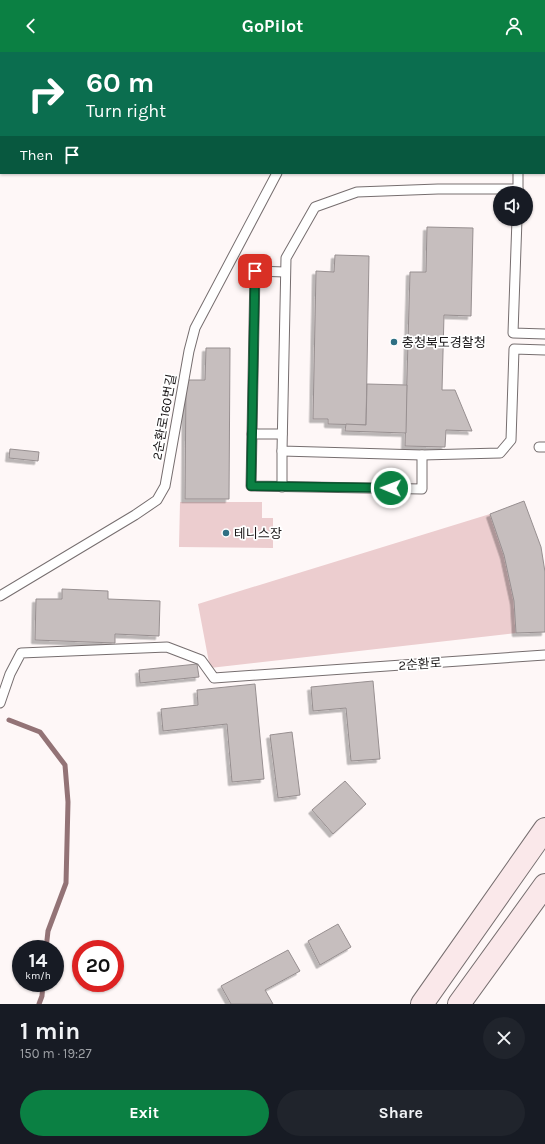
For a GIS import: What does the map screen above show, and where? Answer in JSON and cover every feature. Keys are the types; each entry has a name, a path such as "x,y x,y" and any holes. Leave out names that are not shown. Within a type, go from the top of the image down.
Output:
{"street":[{"path":"422,1004 545,829"},
{"path":"459,1004 545,885"},
{"path":"466,1004 480,974"}],"lane":[{"name":"2순환로160번길","path":"0,596 135,515 157,500 165,486 189,351 195,328 276,174"},
{"path":"518,174 518,186"},
{"path":"282,487 286,258 315,207 357,192 438,189 493,190"},
{"path":"282,451 422,454 500,453 511,440 517,226"},
{"path":"285,272 255,271 251,486 422,489 422,454"},
{"path":"514,333 545,334"},
{"path":"514,349 545,350"},
{"path":"252,434 282,434"},
{"name":"2순환로","path":"0,703 10,674 21,653 167,648 201,660 214,678 545,655"}],"shaded area":[{"name":"테니스장","path":"180,502 262,502 262,518 273,518 273,548 179,547"},
{"path":"490,514 504,555 514,601 516,633 210,668 198,604"}],"building":[{"path":"427,227 473,228 471,316 444,315 442,390 455,390 472,431 446,430 445,447 405,446 410,272 426,272"},
{"path":"335,255 369,256 366,425 328,424 328,419 313,419 316,271 334,272"},
{"path":"206,348 230,348 229,499 185,499 186,380 205,380"},
{"path":"367,384 407,385 406,433 345,431 346,424 366,425"},
{"path":"10,449 39,452 38,461 9,458"},
{"path":"524,501 541,547 545,572 545,632 516,633 514,601 504,555 490,514"},
{"path":"62,589 108,591 108,599 160,601 159,636 115,634 115,643 35,640 36,599 62,599"},
{"path":"197,664 199,677 140,683 139,670"},
{"path":"373,681 380,759 351,761 346,708 313,711 311,687"},
{"path":"255,684 264,779 232,782 227,724 163,731 161,709 198,705 197,690"},
{"path":"292,732 300,795 278,798 270,735"},
{"path":"345,781 366,804 333,834 312,810"},
{"path":"338,924 351,947 320,965 308,941"},
{"path":"288,950 300,971 265,990 273,1004 231,1004 221,986"}],"waterway":[{"path":"9,720 40,732 65,765 68,802 66,883 48,931 47,940"},
{"path":"39,1004 42,992"}],"place":[{"name":"충청북도경찰청","path":"394,342"},
{"name":"테니스장","path":"226,533"}],"route":[{"path":"255,271 251,486 391,488"}]}
